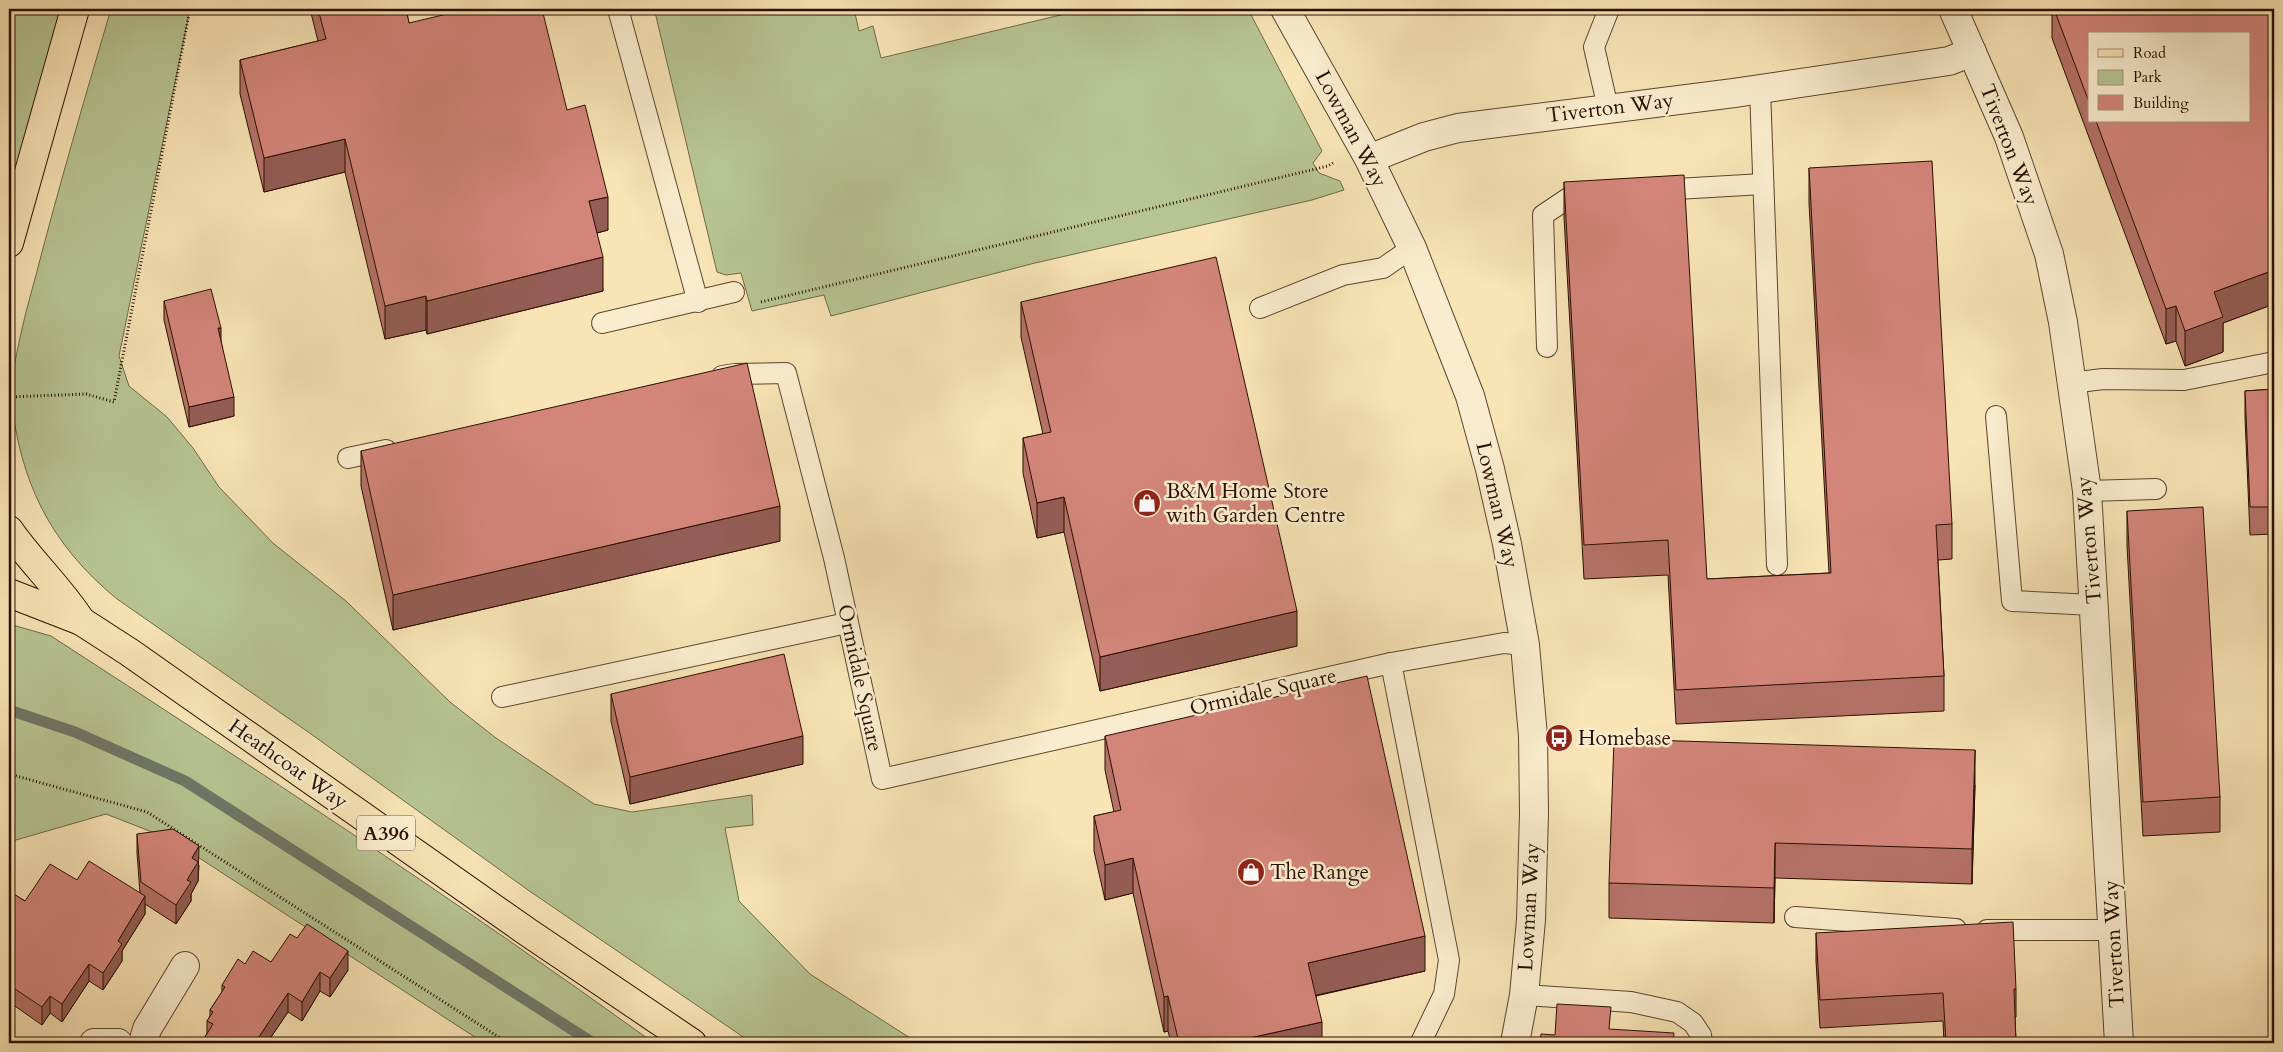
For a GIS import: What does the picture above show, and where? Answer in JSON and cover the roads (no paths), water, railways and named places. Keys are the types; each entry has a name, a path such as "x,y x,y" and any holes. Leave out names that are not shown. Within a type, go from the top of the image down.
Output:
{"main road":[{"path":"9,243 75,9"},
{"name":"Heathcoat Way","path":"9,530 19,545 68,600 82,621"},
{"name":"Heathcoat Way","path":"9,593 82,621 526,931 692,1043"}],"street":[{"name":"Lowman Way","path":"1284,9 1365,152 1412,248 1470,396 1490,469 1507,544 1525,645 1533,736 1534,814 1531,920 1524,995 1515,1043"},
{"name":"Tiverton Way","path":"1952,9 2009,137 2049,254 2063,322 2086,491 2119,1043"},
{"name":"Tiverton Way","path":"1365,152 1458,128 1760,89 1949,61 1972,52"},
{"path":"143,1043 147,1029 185,966"},
{"path":"94,1043 118,1043"}],"lane":[{"path":"618,9 698,302"},
{"path":"1608,108 1594,47 1609,9"},
{"path":"1760,89 1777,565"},
{"path":"1639,191 1763,184"},
{"path":"1547,347 1543,215 1573,195 1611,192"},
{"path":"1260,308 1343,275 1383,268 1412,248"},
{"path":"602,323 698,302 734,292"},
{"path":"2071,383 2103,379 2184,380 2274,362"},
{"name":"Ormidale Square","path":"706,380 735,374 786,373 834,558 882,779 1391,663 1504,643 1525,645"},
{"path":"1996,416 2012,601 2094,605"},
{"path":"348,458 406,445"},
{"path":"2086,491 2156,489"},
{"path":"502,697 847,623"},
{"path":"1391,663 1449,960 1444,994 1421,1042"},
{"path":"1795,917 1965,930 2113,930"},
{"path":"1524,995 1631,1002 1677,1012 1693,1023 1701,1035 1702,1043"}],"waterway":[{"path":"9,710 75,732 185,781 593,1043"}],"place":[{"name":"B&M Home Store with Garden Centre","path":"1147,503"},
{"name":"Homebase","path":"1559,738"},
{"name":"The Range","path":"1251,872"}]}
